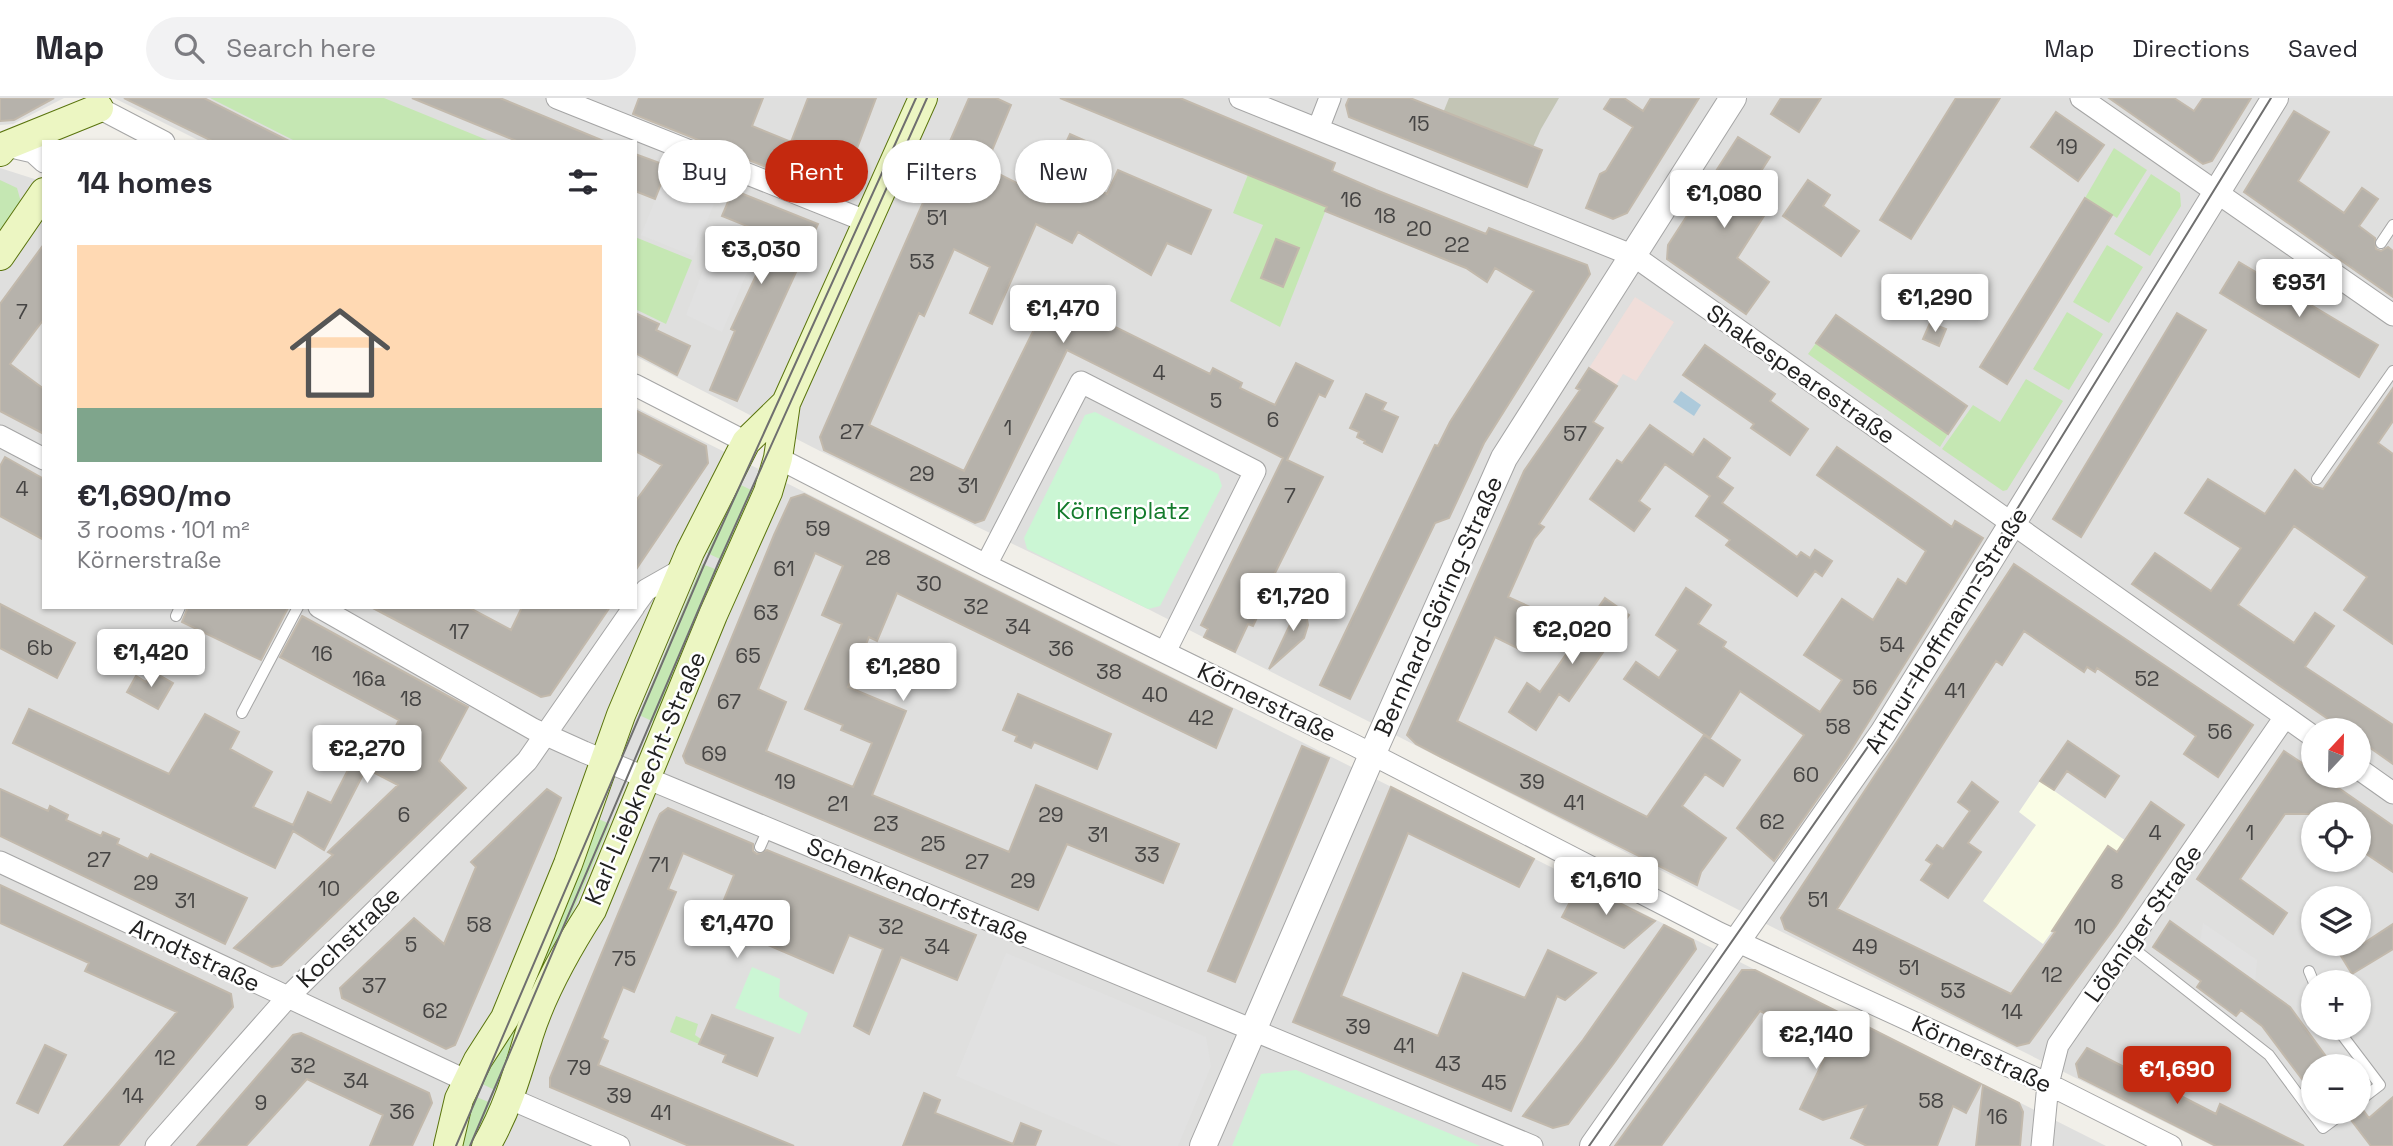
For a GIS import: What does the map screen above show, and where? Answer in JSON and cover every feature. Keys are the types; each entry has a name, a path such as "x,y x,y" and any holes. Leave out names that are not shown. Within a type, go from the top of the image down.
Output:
{"main road":[{"name":"Karl-Liebknecht-Straße","path":"486,1146 510,1099 530,1034 564,953 592,910 713,615 768,492 778,458 786,402 923,98"},
{"path":"78,140 102,103"},
{"path":"2,147 102,103"},
{"path":"0,256 42,195"},
{"name":"Karl-Liebknecht-Straße","path":"448,1146 467,1081 505,1018 568,864 621,715 683,569 743,440 786,402"}],"street":[{"path":"557,98 868,222"},
{"name":"Shakespearestraße","path":"1240,98 1634,256 2301,728"},
{"path":"1318,129 1330,98"},
{"name":"Bernhard-Göring-Straße","path":"1203,1146 1504,458 1733,98"},
{"path":"2081,98 2216,192 2354,279 2393,315"},
{"name":"Arthur-Hoffmann-Straße","path":"1593,1146 1883,733 2275,98"},
{"path":"102,103 161,140"},
{"path":"2,147 33,152 42,160"},
{"path":"986,565 1082,382 1255,471 1166,652"},
{"path":"637,386 743,440"},
{"path":"0,436 42,458"},
{"name":"Körnerstraße","path":"778,458 1737,941 2048,1084 2171,1146"},
{"path":"637,603 646,590 683,569"},
{"name":"Schenkendorfstraße","path":"323,609 545,735 648,779 764,838 1252,1030 1532,1146"},
{"path":"545,735 633,609"},
{"name":"Lößniger Straße","path":"2042,1146 2048,1084 2058,1045 2285,717"},
{"name":"Kochstraße","path":"156,1146 287,998 527,761 545,735"},
{"path":"2371,777 2393,793"},
{"name":"Arndtstraße","path":"0,862 467,1081"},
{"path":"510,1099 619,1146"}],"lane":[{"path":"2381,243 2393,225"},
{"path":"2317,479 2393,371"},
{"path":"242,713 297,609"},
{"path":"2129,945 2269,1055 2301,1098"},
{"path":"2346,1040 2356,1054"},
{"path":"2371,1073 2380,1085 2371,1092"}],"shaded area":[{"path":"0,98 64,98 13,124 0,125"},
{"path":"114,98 2393,98 2393,1146 2213,1146 1780,931 1148,609 820,451 637,357 637,140 198,140"},
{"path":"587,98 639,98 632,116"},
{"path":"1449,98 1559,98 1541,129 1518,181 1429,148"},
{"path":"0,168 42,181 42,609 637,609 637,408 2106,1146 0,1146"},
{"path":"658,193 658,203 714,203 693,256 641,235"},
{"path":"717,234 757,249 722,332 686,315"},
{"path":"1635,297 1674,322 1636,381 1623,374 1616,385 1589,368"},
{"path":"2040,781 2159,864 2116,926 2076,898 2043,944 1983,901 2036,825 2019,812"},
{"path":"2203,923 2257,960 2255,982 2200,942"},
{"path":"1006,953 1206,1037 1211,1066 1178,1146 1121,1146 956,1076"}],"green space":[{"path":"210,98 384,98 487,140 293,140"},
{"path":"2114,148 2147,170 2117,218 2085,198"},
{"path":"1249,172 1262,181 1327,207 1280,327 1230,301 1263,225 1233,213"},
{"path":"2151,174 2180,193 2181,206 2150,256 2114,234"},
{"path":"0,180 17,188 21,202 0,231"},
{"path":"637,238 692,260 666,324 637,310"},
{"path":"2107,245 2143,267 2109,323 2073,302"},
{"path":"2067,312 2103,334 2069,390 2033,369"},
{"path":"1816,343 1948,434 1940,447 1808,354"},
{"path":"2026,379 2063,401 2007,490 2003,491 1942,449 1973,405 2000,422"},
{"name":"Körnerplatz","path":"1095,412 1218,474 1222,486 1160,606 1148,609 1027,549 1024,538 1085,415"},
{"path":"739,484 753,491 722,560 707,553"},
{"path":"702,564 718,570 654,722 639,715"},
{"path":"594,817 610,824 497,1091 480,1083"},
{"path":"752,967 780,979 779,997 808,1013 800,1034 735,1008"},
{"path":"676,1016 698,1024 695,1035 701,1039 699,1044 670,1032"},
{"path":"1296,1070 1480,1146 1232,1146 1261,1074"},
{"path":"474,1096 491,1103 473,1146 453,1146"}],"water":[{"path":"1681,391 1701,405 1694,416 1673,402"}],"building":[{"path":"0,98 54,98 14,120 0,121"},
{"path":"124,98 204,98 287,140 210,140"},
{"path":"412,98 500,98 601,140 514,140"},
{"path":"639,98 763,98 752,126 786,140 765,140 765,167 751,161 751,140 698,140 633,114"},
{"path":"808,98 876,98 860,140 792,140"},
{"path":"969,98 996,98 1011,105 996,140 951,140"},
{"path":"1060,98 1180,98 1335,163 1332,171 1376,190 1486,234 1489,228 1587,265 1590,274 1484,443 1449,518 1435,523 1350,699 1320,685 1435,445 1438,446 1450,422 1534,291 1495,268 1487,282 1466,268 1325,211 1327,207"},
{"path":"1349,98 1410,98 1542,150 1527,187 1349,117 1346,105"},
{"path":"1611,98 1624,98 1643,111 1651,98 1699,98 1627,213 1613,219 1586,208 1600,174 1606,171 1633,127 1604,109"},
{"path":"1781,98 1821,98 1799,132 1771,114"},
{"path":"1956,98 2000,98 1911,239 1880,220"},
{"path":"2109,98 2174,98 2194,111 2203,98 2251,98 2212,161 2203,164"},
{"path":"2294,111 2329,132 2298,181 2344,213 2362,188 2378,199 2359,226 2375,238 2376,249 2381,251 2388,247 2393,251 2393,297 2244,192"},
{"path":"2056,112 2104,145 2078,181 2031,147"},
{"path":"1070,134 1084,140 1067,140"},
{"path":"1738,137 1770,157 1747,193 1769,208 1737,258 1769,282 1746,314 1667,259 1668,245"},
{"path":"637,155 658,162 658,191 655,199 637,192"},
{"path":"1118,170 1211,210 1191,254 1167,243 1151,275 1078,232 1072,243 1036,224 992,324 970,313 990,267 954,249 924,316 919,313 869,425 964,471 1051,295 1210,374 1213,368 1242,383 1240,388 1275,405 1296,363 1333,381 1325,397 1319,394 1287,460 1323,477 1257,609 1260,611 1253,626 1248,624 1235,652 1204,637 1208,629 1201,625 1283,458 1067,350 984,520 975,523 824,450 820,437 923,203 1001,203 1001,175 1015,182 1015,203 1112,203 1112,183"},
{"path":"1808,180 1830,195 1823,206 1859,231 1841,256 1783,216"},
{"path":"751,197 818,224 737,401 710,390 735,331 731,329 774,237 722,216 728,203 751,203"},
{"path":"2085,198 2112,215 2007,384 1980,367"},
{"path":"1276,239 1299,248 1283,287 1261,278"},
{"path":"42,247 42,322 10,364 42,388 42,433 0,411 0,304"},
{"path":"2239,262 2378,345 2359,377 2220,293"},
{"path":"2177,313 2206,330 2081,537 2053,519"},
{"path":"637,314 659,324 656,330 690,346 677,375 637,354"},
{"path":"1836,315 1967,406 1948,434 1816,343"},
{"path":"1930,323 1946,329 1939,346 1923,339"},
{"path":"1705,345 1775,394 1770,401 1808,429 1790,455 1751,428 1754,424 1683,375"},
{"path":"1589,368 1617,386 1593,422 1603,428 1539,524 1544,527 1534,539 1508,597 1539,611 1521,650 1495,637 1457,721 1647,817 1704,735 1740,760 1723,786 1705,774 1682,806 1726,838 1701,872 1697,885 1441,757 1416,744 1407,735 1524,471 1580,390 1576,388"},
{"path":"2393,388 2393,421 2378,443 2393,454 2393,644 2344,610 2367,577 2294,526 2238,605 2294,643 2315,613 2334,626 2305,667 2393,725 2393,764 2371,748 2371,718 2327,718 2132,584 2155,553 2211,591 2241,548 2185,513 2208,479 2265,514 2295,470 2313,486 2323,489"},
{"path":"1366,394 1386,403 1382,410 1398,417 1382,452 1364,443 1365,441 1357,437 1359,432 1350,428"},
{"path":"637,411 706,446 708,463 637,568 637,499 662,465 637,452"},
{"path":"1650,425 1693,455 1704,439 1730,458 1717,477 1733,488 1722,503 1797,557 1801,552 1810,558 1815,550 1832,561 1822,576 1815,571 1797,596 1726,545 1730,540 1696,516 1710,496 1665,464 1639,501 1650,509 1634,531 1590,499 1617,460 1622,463"},
{"path":"1837,447 1952,527 1955,521 1983,538 1846,758 1774,861 1737,828 1804,735 1740,691 1710,738 1624,679 1636,662 1659,678 1678,650 1656,635 1686,588 1711,605 1698,624 1726,642 1723,647 1820,712 1842,680 1804,655 1842,599 1873,620 1898,579 1906,584 1926,551 1817,475"},
{"path":"5,457 42,478 42,539 0,516 0,466"},
{"path":"804,494 1232,709 1216,748 897,593 877,641 869,637 848,687 906,711 872,795 1009,852 1036,785 1179,844 1163,883 1067,844 1038,910 686,763 683,756 791,498","holes":["815,553 843,566 822,615 842,624 805,709 843,725 841,730 872,743 853,787 766,751 786,702 758,689"]},
{"path":"2014,564 2253,725 2218,777 2184,754 2196,736 2097,668 2095,672 2087,667 2084,672 2024,631 2002,665 1996,661 1837,909 2011,994 2055,932 2052,931 2108,846 2117,852 2151,802 2184,825 2116,926 2029,1043 2017,1046 1785,929 1781,918"},
{"path":"1303,597 1308,625 1304,638 1269,669"},
{"path":"1605,598 1629,615 1569,701 1559,694 1536,730 1509,712 1527,683 1540,692"},
{"path":"0,604 75,643 57,678 0,648"},
{"path":"187,609 287,609 261,660 182,622"},
{"path":"375,609 472,609 511,630 521,609 609,609 550,695 541,697"},
{"path":"302,616 468,707 439,761 466,788 281,965 272,967 234,948 333,855 328,852 398,785 373,772 399,720 280,657"},
{"path":"152,671 173,683 158,709 127,692 136,676 146,682"},
{"path":"1018,694 1111,734 1097,769 1034,742 1031,748 1015,741 1017,736 1003,730"},
{"path":"29,709 169,774 205,714 239,732 230,749 272,772 253,807 293,825 308,792 331,803 353,760 367,767 324,850 293,831 275,868 13,743"},
{"path":"2068,741 2119,776 2105,797 2067,771 2054,790 2040,781"},
{"path":"1302,746 1329,758 1235,982 1208,971"},
{"path":"2284,751 2301,762 2301,788 2339,788 2359,802 2301,802 2301,814 2285,814 2240,879 2287,913 2273,934 2197,879"},
{"path":"1972,782 1998,802 1968,843 1981,852 1948,898 1921,880 1932,864 1926,860 1937,845 1943,849 1970,811 1958,802"},
{"path":"1391,787 1534,859 1519,887 1408,833 1341,996 1438,1036 1463,973 1525,998 1548,950 1596,973 1565,1000 1557,996 1511,1111 1293,1022"},
{"path":"0,789 48,811 50,806 68,815 66,820 101,836 103,832 119,839 117,844 148,859 151,854 247,898 225,944 0,836"},
{"path":"547,789 561,798 455,1045 446,1049 342,998 340,988 414,918 444,944 476,867 471,862"},
{"path":"668,808 753,844 753,851 757,854 767,850 976,935 957,980 901,957 869,1034 854,1026 883,949 849,935 833,973 715,922 734,875 683,853 668,889 676,892 634,992 623,987 602,1038 608,1041 598,1065 794,1146 689,1146 550,1087 550,1078 655,825 660,814"},
{"path":"2371,811 2393,826 2393,872 2371,857"},
{"path":"1580,883 1655,921 1624,948 1562,917"},
{"path":"0,885 231,994 233,1007 118,1146 64,1146 177,1012 85,971 89,963 0,923"},
{"path":"2170,921 2290,1007 2301,1022 2301,1040 2314,1040 2324,1054 2301,1054 2301,1078 2262,1026 2241,1010 2236,1016 2197,987 2201,981 2153,947"},
{"path":"2393,924 2393,949 2359,970 2350,970 2341,956 2371,956 2371,938"},
{"path":"1664,925 1693,940 1696,949 1614,1063 1568,1124 1553,1128 1523,1116 1583,1040"},
{"path":"1742,970 1755,970 1981,1084 1966,1113 1953,1106 1937,1146 1867,1146 1851,1138 1866,1106 1823,1120 1800,1109 1831,1045 1760,1011 1661,1146 1615,1146"},
{"path":"712,1015 773,1038 757,1076 723,1062 726,1055 699,1044"},
{"path":"301,1033 429,1093 432,1103 412,1146 370,1146 383,1115 307,1079 246,1146 197,1146 293,1035"},
{"path":"45,1045 66,1055 38,1113 17,1103"},
{"path":"2087,1048 2216,1114 2220,1104 2304,1146 2216,1146 2079,1077 2076,1064"},
{"path":"1983,1085 2019,1103 2023,1112 2020,1146 1976,1146"},
{"path":"924,1093 940,1100 935,1113 1013,1144 1021,1123 1041,1131 1035,1146 903,1146"},
{"path":"2393,1097 2393,1146 2371,1146 2354,1124 2371,1124 2371,1116"}],"tram line":[{"path":"456,1146 704,565 916,98"},
{"path":"470,1146 718,564 927,98"},
{"path":"1589,1146 1888,718 2271,98"}]}
